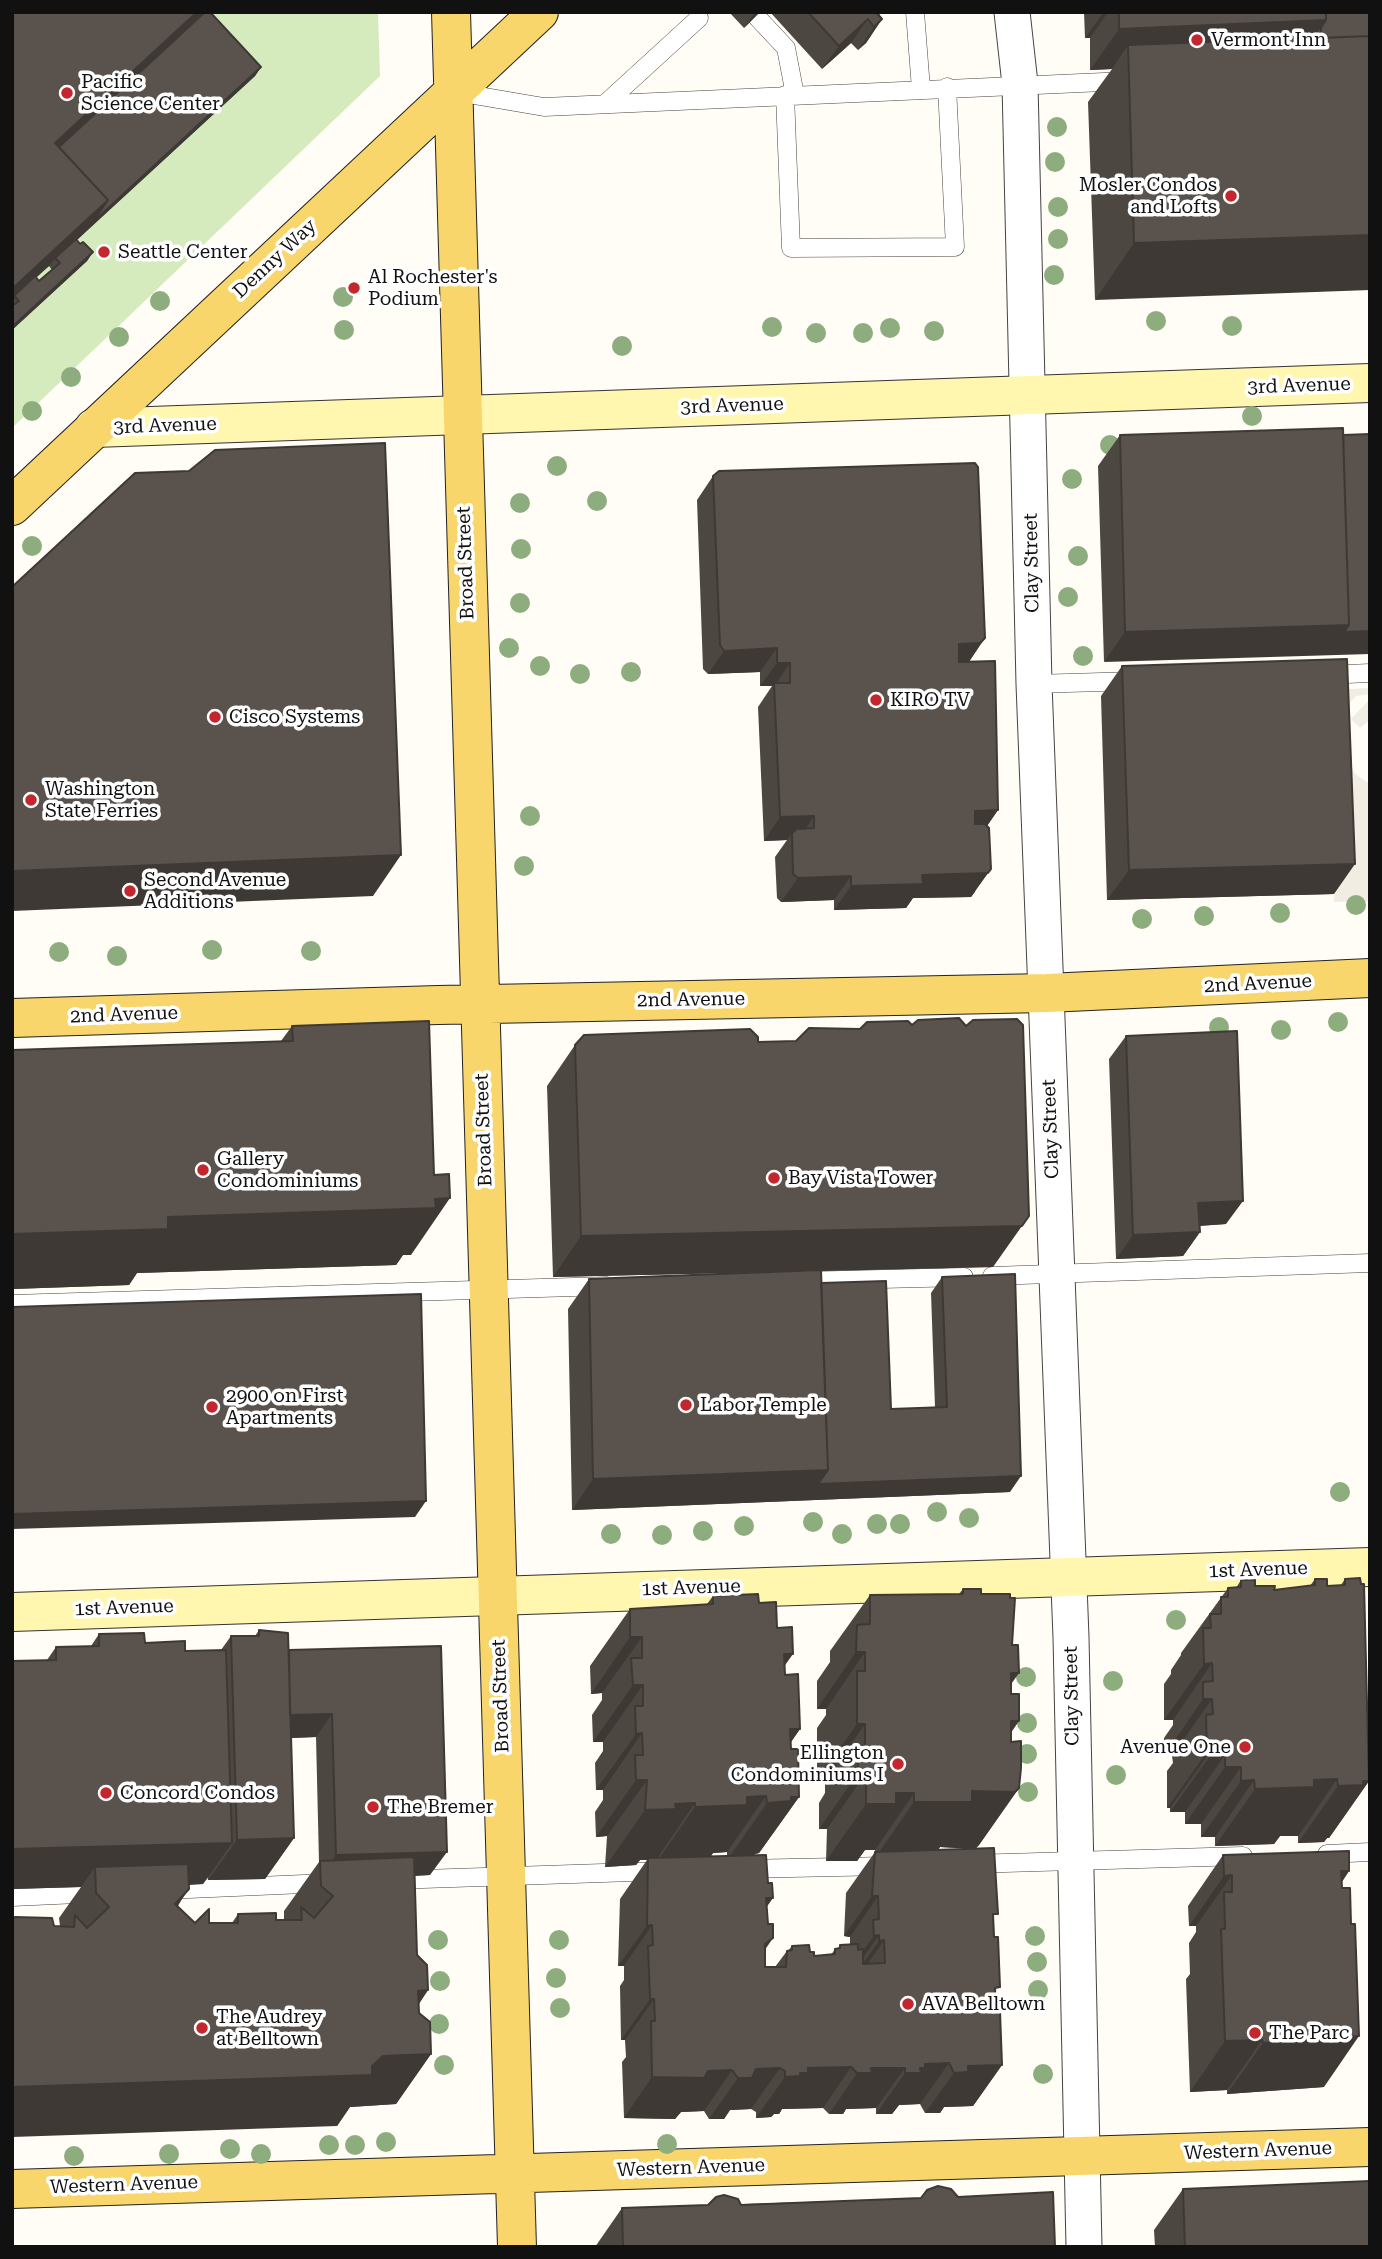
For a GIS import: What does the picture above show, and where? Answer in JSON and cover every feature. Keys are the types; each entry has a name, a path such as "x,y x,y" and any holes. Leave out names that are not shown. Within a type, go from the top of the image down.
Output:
{"main road":[{"name":"Broad Street","path":"451,12 517,2247"},
{"name":"Denny Way","path":"12,506 539,12"},
{"name":"3rd Avenue","path":"94,428 1370,383"},
{"name":"2nd Avenue","path":"12,1018 480,1004 1047,993 1370,978"},
{"name":"1st Avenue","path":"12,1612 1370,1567"},
{"name":"Western Avenue","path":"12,2189 1370,2147"}],"street":[{"name":"Clay Street","path":"1012,12 1020,84 1034,684 1055,1275 1069,1576 1084,2247"}],"lane":[{"path":"915,12 921,89"},
{"path":"756,16 786,48 790,95 791,248 955,247 947,87"},
{"path":"605,104 699,18"},
{"path":"452,92 544,107 1139,80"},
{"path":"1300,676 1370,673"},
{"path":"1034,684 1147,680"},
{"path":"776,1282 1370,1263"},
{"path":"12,1304 627,1286"},
{"path":"1303,1854 1370,1852"},
{"path":"952,1864 1264,1856"},
{"path":"730,1869 910,1865"},
{"path":"374,1881 675,1870"},
{"path":"152,1891 346,1882"},
{"path":"12,1897 124,1892"}],"green space":[{"name":"Seattle Center","path":"12,12 378,12 380,76 12,428"}],"shaded area":[{"path":"1370,688 1370,694 1356,696 1346,707 1349,763 1355,774 1370,784 1370,901 1334,902 1326,690"},
{"path":"1370,699 1370,720 1360,728 1351,719"}],"building":[{"name":"Pacific Science Center","path":"12,12 197,12 55,143 108,200 12,289"},
{"path":"205,12 210,12 261,67 93,222 108,200 59,147"},
{"path":"808,12 876,12 882,19 874,27 868,19 839,46"},
{"path":"1119,12 1326,12 1326,20 1119,29"},
{"path":"1326,12 1370,12 1370,36 1321,38"},
{"name":"Mosler Condos and Lofts","path":"1370,36 1370,235 1134,243 1128,45"},
{"path":"76,239 93,252 12,327 12,306 19,301 14,296 35,276 39,281 60,263 55,258"},
{"path":"1343,428 1349,625 1125,632 1120,435"},
{"path":"1370,434 1370,631 1344,632 1349,625 1343,435"},
{"path":"385,443 401,855 12,871 12,587 135,473 189,471 215,450"},
{"name":"KIRO TV","path":"975,463 978,467 985,638 980,643 959,644 959,662 995,661 998,810 975,811 975,824 985,824 989,828 991,869 988,873 922,875 923,884 851,886 851,876 798,878 793,874 792,833 797,829 814,828 814,816 780,817 774,683 790,683 790,663 777,663 777,648 724,651 720,645 713,476 719,471"},
{"path":"1347,659 1355,864 1129,870 1122,666"},
{"name":"Bay Vista Tower","path":"959,1018 966,1026 973,1020 1017,1019 1023,1025 1029,1216 1022,1226 581,1236 575,1045 584,1035 750,1029 758,1037 758,1042 796,1041 809,1028 860,1029 867,1022 908,1021 912,1025 918,1020"},
{"name":"Gallery Condominiums","path":"429,1021 434,1175 449,1174 450,1198 435,1199 436,1208 168,1217 168,1229 12,1234 12,1050 293,1041 292,1026"},
{"path":"1237,1031 1243,1201 1198,1203 1200,1232 1133,1235 1126,1036"},
{"name":"Labor Temple","path":"821,1270 828,1470 593,1479 589,1279"},
{"name":"Labor Temple","path":"1015,1274 1021,1476 818,1484 828,1470 821,1283 886,1281 891,1409 947,1407 942,1277"},
{"name":"2900 on First Apartments","path":"421,1294 426,1501 12,1514 12,1307"},
{"path":"1360,1578 1361,1584 1364,1584 1369,1781 1363,1781 1363,1785 1338,1786 1337,1779 1314,1780 1314,1787 1255,1789 1254,1780 1241,1781 1241,1767 1225,1767 1225,1755 1210,1756 1210,1752 1207,1752 1206,1715 1213,1714 1212,1699 1203,1699 1203,1682 1213,1681 1212,1663 1204,1664 1203,1628 1211,1628 1210,1614 1221,1614 1221,1597 1228,1597 1228,1588 1241,1587 1241,1580 1255,1580 1255,1586 1275,1586 1274,1590 1315,1585 1315,1579 1327,1579 1327,1586 1345,1585 1345,1579"},
{"path":"963,1589 981,1589 981,1594 1010,1594 1010,1598 1015,1598 1012,1645 1018,1645 1019,1673 1011,1673 1011,1694 1019,1694 1019,1721 1011,1721 1011,1742 1021,1741 1019,1788 1015,1792 972,1791 972,1802 914,1802 914,1793 896,1793 896,1804 866,1804 866,1773 858,1773 858,1746 865,1746 865,1724 857,1724 857,1671 865,1671 865,1652 856,1652 857,1625 870,1624 870,1595 963,1594"},
{"path":"758,1594 759,1603 776,1602 777,1628 792,1627 793,1654 784,1654 785,1675 798,1674 800,1729 790,1729 791,1749 798,1749 799,1797 791,1797 791,1801 767,1803 766,1796 747,1797 747,1805 695,1807 695,1803 675,1804 676,1809 645,1810 647,1780 636,1780 635,1755 643,1755 642,1733 636,1734 635,1706 643,1706 643,1685 633,1685 631,1658 642,1658 642,1637 630,1637 630,1609 713,1604 713,1596"},
{"path":"259,1630 288,1633 294,1838 237,1840 231,1636 259,1636"},
{"name":"Concord Condos","path":"144,1633 145,1643 185,1641 185,1651 226,1650 232,1843 12,1849 12,1661 56,1660 56,1647 99,1646 99,1634"},
{"name":"The Bremer","path":"441,1646 447,1852 336,1855 332,1714 290,1715 289,1650"},
{"name":"AVA Belltown","path":"994,1848 998,1914 993,1914 994,1937 998,1937 1000,1987 995,1988 996,2011 1000,2011 1002,2065 968,2066 968,2072 954,2073 949,2063 925,2064 925,2068 920,2068 921,2073 905,2073 905,2068 871,2068 872,2073 857,2073 851,2067 808,2068 808,2073 785,2077 785,2071 780,2068 756,2069 752,2078 738,2078 732,2070 708,2071 704,2078 652,2077 651,2021 655,2021 654,1999 650,1999 648,1946 653,1945 652,1925 647,1926 648,1858 766,1855 768,1883 772,1883 773,1898 766,1898 768,1924 773,1924 773,1938 765,1944 765,1967 786,1967 787,1951 792,1950 792,1946 809,1945 814,1956 835,1954 835,1949 840,1948 840,1945 858,1944 858,1950 863,1949 863,1964 885,1963 884,1940 879,1941 879,1935 874,1936 873,1920 879,1919 878,1896 872,1896 875,1852"},
{"path":"1349,1851 1349,1871 1341,1871 1342,1888 1350,1888 1351,1924 1355,1924 1359,2036 1263,2043 1262,2040 1225,2041 1221,1929 1225,1929 1224,1892 1232,1892 1232,1875 1224,1876 1223,1855"},
{"name":"The Audrey at Belltown","path":"414,1857 417,1955 427,1965 428,1990 418,1991 419,2013 430,2022 431,2054 383,2056 372,2066 372,2075 12,2087 12,1920 15,1917 52,1918 54,1926 74,1927 75,1915 87,1928 109,1907 96,1893 95,1867 188,1864 189,1889 175,1904 195,1923 209,1909 209,1923 238,1923 238,1914 276,1913 276,1920 302,1920 301,1907 314,1918 333,1896 321,1886 320,1861"},
{"path":"1370,2181 1370,2247 1185,2247 1183,2189"},
{"path":"938,2186 951,2189 958,2197 1053,2192 1055,2247 623,2247 622,2208 708,2205 716,2197 724,2195 738,2199 741,2205 921,2198 927,2190"}],"place":[{"name":"Vermont Inn","path":"1197,40"},
{"name":"Pacific Science Center","path":"67,93"},
{"name":"Mosler Condos and Lofts","path":"1231,196"},
{"name":"Seattle Center","path":"104,252"},
{"name":"Al Rochester's Podium","path":"354,288"},
{"name":"KIRO TV","path":"876,700"},
{"name":"Cisco Systems","path":"215,717"},
{"name":"Washington State Ferries","path":"31,800"},
{"name":"Second Avenue Additions","path":"130,891"},
{"name":"Gallery Condominiums","path":"203,1170"},
{"name":"Bay Vista Tower","path":"774,1178"},
{"name":"Labor Temple","path":"686,1405"},
{"name":"2900 on First Apartments","path":"212,1407"},
{"name":"Avenue One","path":"1245,1747"},
{"name":"Ellington Condominiums I","path":"898,1764"},
{"name":"Concord Condos","path":"106,1793"},
{"name":"The Bremer","path":"373,1807"},
{"name":"AVA Belltown","path":"908,2004"},
{"name":"The Audrey at Belltown","path":"202,2028"},
{"name":"The Parc","path":"1255,2033"}]}
